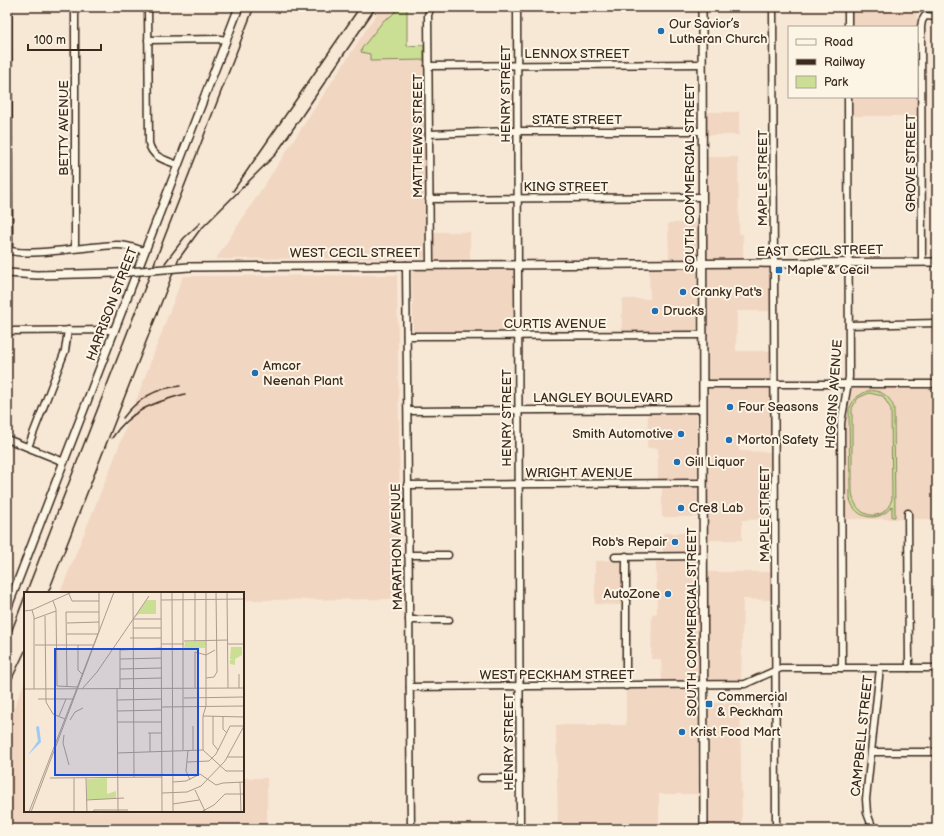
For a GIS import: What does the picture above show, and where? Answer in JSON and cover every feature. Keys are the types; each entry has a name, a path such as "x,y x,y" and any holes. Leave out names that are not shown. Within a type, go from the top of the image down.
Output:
{"main road":[{"name":"HARRISON STREET","path":"7,609 239,7"},
{"name":"SOUTH COMMERCIAL STREET","path":"702,7 704,829"},
{"name":"EAST CECIL STREET","path":"703,264 937,262"},
{"name":"WEST CECIL STREET","path":"7,273 37,275 116,274 189,267 703,264"}],"street":[{"path":"8,7 9,250 15,252 39,252 119,245 144,251"},
{"name":"BETTY AVENUE","path":"75,7 75,248"},
{"path":"148,7 150,147 156,156 178,165"},
{"name":"MATTHEWS STREET","path":"430,265 428,15 431,7"},
{"name":"HENRY STREET","path":"517,7 520,829"},
{"name":"MAPLE STREET","path":"773,7 776,829"},
{"path":"848,7 848,26"},
{"name":"GROVE STREET","path":"922,262 921,27 925,16 937,17"},
{"path":"148,40 220,38 226,40"},
{"name":"LENNOX STREET","path":"428,66 702,64"},
{"name":"HIGGINS AVENUE","path":"842,668 841,423 848,384 848,98"},
{"name":"STATE STREET","path":"429,134 702,131"},
{"name":"KING STREET","path":"429,199 702,197"},
{"name":"MARATHON AVENUE","path":"406,265 411,829"},
{"path":"849,324 937,323"},
{"path":"28,447 65,351 68,330"},
{"path":"7,331 115,330"},
{"name":"CURTIS AVENUE","path":"407,336 702,335"},
{"path":"703,384 937,384"},
{"name":"LANGLEY BOULEVARD","path":"408,411 703,409"},
{"path":"7,439 64,462"},
{"name":"WRIGHT AVENUE","path":"407,485 703,483"},
{"path":"908,513 909,668"},
{"path":"408,555 448,555"},
{"path":"615,556 704,556"},
{"path":"626,556 626,686"},
{"path":"409,620 448,620"},
{"name":"WEST PECKHAM STREET","path":"410,687 746,684 781,668 937,668"},
{"name":"CAMPBELL STREET","path":"873,829 867,813 866,799 880,668"},
{"path":"871,752 937,752"},
{"path":"481,778 520,778"}],"shaded area":[{"path":"381,7 407,7 407,46 424,45 425,258 216,259"},
{"path":"852,7 916,7 917,26 852,26"},
{"path":"852,98 917,98 917,116 852,116"},
{"path":"707,112 739,112 739,135 706,135"},
{"path":"707,157 738,157 739,234 743,234 743,260 711,260 707,257"},
{"path":"668,223 697,223 697,252 694,258 669,259"},
{"path":"433,232 470,232 470,269 511,269 514,272 513,331 413,331 412,272 415,269 433,268"},
{"path":"767,267 771,270 770,311 737,311 736,351 770,351 771,439 739,439 739,451 771,452 771,519 742,520 742,540 708,540 708,271 710,268"},
{"path":"649,268 697,270 696,331 622,331 622,299 650,299"},
{"path":"397,275 401,599 244,600 244,592 60,592 113,462 183,276"},
{"path":"853,387 937,387 937,519 845,519 845,416 851,389"},
{"path":"648,413 694,413 697,415 697,477 691,479 658,479 658,448 647,448"},
{"path":"662,487 696,487 698,491 698,517 662,517"},
{"path":"663,533 698,533 698,549 695,552 663,552"},
{"path":"656,559 697,559 698,572 771,572 771,600 743,599 741,679 662,681 661,659 651,659 652,614 657,613"},
{"path":"622,560 621,605 595,604 595,561"},
{"path":"24,683 24,812 244,812 244,778 267,778 267,829 7,829 7,726"},
{"path":"694,689 698,692 698,794 659,794 659,829 558,829 556,725 626,725 626,690"},
{"path":"709,703 740,703 742,829 709,829"}],"green space":[{"path":"400,7 407,7 407,46 424,45 424,60 370,61 370,54 361,52 362,48 384,20 391,16"},
{"path":"867,391 880,392 890,400 894,408 895,517 892,517 892,506 881,515 875,517 862,515 853,506 850,499 849,409 855,398","holes":["869,393 883,396 891,409 892,499 883,513 869,515 858,507 854,500 852,491 852,408 858,398"]}],"railway":[{"path":"26,592 254,7"},
{"path":"233,191 360,7"},
{"path":"48,592 178,260 199,231 276,154 376,7"},
{"path":"165,263 184,238 200,223"},
{"path":"123,418 135,405 148,395 163,389 180,386"},
{"path":"112,438 127,420 144,408 163,400 185,394"},
{"path":"7,643 24,599"},
{"path":"7,689 24,653"}],"place":[{"name":"Our Savior’s Lutheran Church","path":"661,31"},
{"name":"Maple & Cecil","path":"779,270"},
{"name":"Cranky Pat's","path":"683,292"},
{"name":"Drucks","path":"655,311"},
{"name":"Amcor Neenah Plant","path":"255,373"},
{"name":"Four Seasons","path":"730,407"},
{"name":"Smith Automotive","path":"681,434"},
{"name":"Morton Safety","path":"729,440"},
{"name":"Gill Liquor","path":"677,462"},
{"name":"Cre8 Lab","path":"681,508"},
{"name":"Rob's Repair","path":"675,542"},
{"name":"AutoZone","path":"668,594"},
{"name":"Commercial & Peckham","path":"709,704"},
{"name":"Krist Food Mart","path":"682,732"}]}
